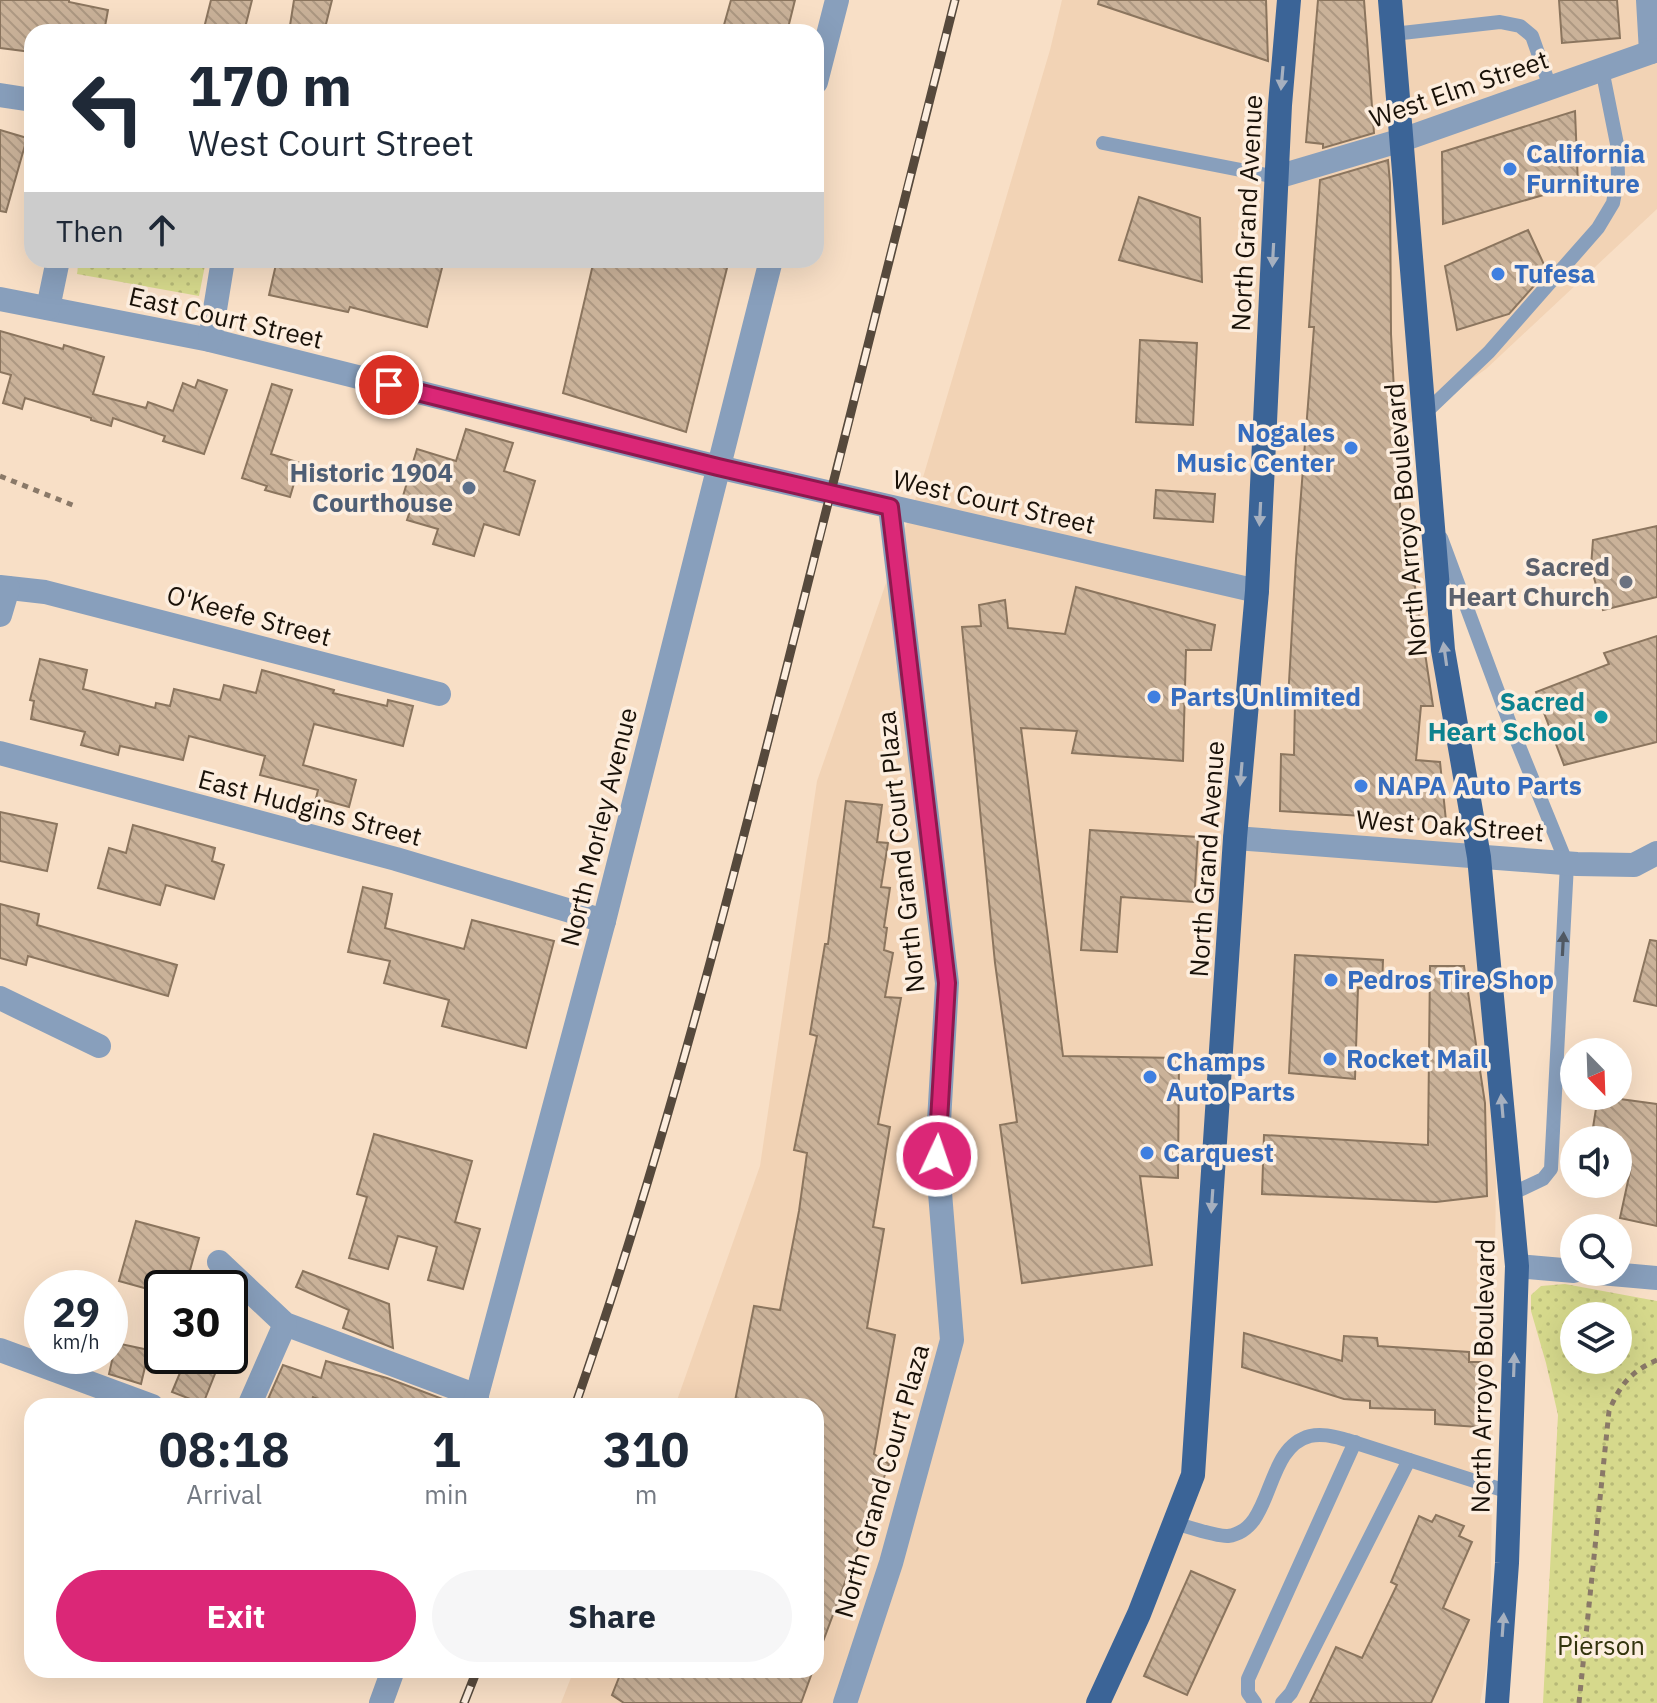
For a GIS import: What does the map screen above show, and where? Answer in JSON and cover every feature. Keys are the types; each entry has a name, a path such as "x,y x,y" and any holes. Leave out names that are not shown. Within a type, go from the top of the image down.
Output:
{"main road":[{"name":"North Grand Avenue","path":"1098,1703 1139,1614 1193,1475 1235,838 1257,591 1280,105 1289,0"},
{"name":"North Arroyo Boulevard","path":"1390,0 1443,650 1479,857 1517,1266 1507,1563 1497,1703"}],"street":[{"path":"824,51 837,0"},
{"path":"1648,0 1654,51"},
{"name":"West Elm Street","path":"1277,177 1402,140 1654,51"},
{"path":"0,95 24,99"},
{"path":"48,308 56,268"},
{"path":"210,340 222,268"},
{"name":"North Morley Avenue","path":"477,1398 604,921 769,268"},
{"name":"East Court Street","path":"0,299 210,340 718,467"},
{"name":"West Court Street","path":"718,467 1257,591"},
{"name":"North Grand Court Plaza","path":"845,1703 891,1563 952,1340 937,1156 947,983 890,507"},
{"path":"0,615 4,588"},
{"name":"O'Keefe Street","path":"4,588 45,592 439,694"},
{"name":"East Hudgins Street","path":"0,753 396,859 604,921"},
{"name":"West Oak Street","path":"1235,838 1645,868 1657,853"},
{"path":"0,998 99,1046"},
{"path":"219,1262 285,1324 469,1398"},
{"path":"1517,1266 1560,1270"},
{"path":"1632,1276 1657,1278"},
{"path":"253,1398 285,1324"},
{"path":"0,1350 130,1398"},
{"path":"381,1703 390,1678"}],"lane":[{"path":"1393,34 1500,22 1520,26 1532,36 1550,87"},
{"path":"1424,414 1489,352 1598,228 1613,203 1618,176 1617,144 1602,69"},
{"path":"1103,143 1277,177"},
{"path":"1432,515 1510,724 1567,864 1551,1169 1543,1179 1511,1194"},
{"path":"1174,1523 1227,1536 1245,1529 1260,1512 1271,1480 1288,1451 1300,1440 1312,1435 1355,1442 1509,1492"},
{"path":"1255,1703 1248,1693 1248,1679 1355,1442"},
{"path":"1282,1703 1291,1693 1409,1460"}],"path":[{"path":"0,476 75,506"},
{"path":"1579,1703 1609,1411 1618,1390 1633,1374 1657,1360"}],"shaded area":[{"path":"1062,0 1657,0 1657,209 1486,369 1404,427 1445,724 1478,925 1496,1178 1490,1647 1480,1703 561,1703 571,1678 824,1678 824,1398 678,1398 760,1166 817,781 924,474 1050,50"}],"green space":[{"path":"78,268 204,268 199,296 77,274"},
{"name":"Pierson","path":"1560,1284 1657,1301 1657,1703 1543,1703 1558,1415 1531,1311 1531,1295 1541,1286"}],"building":[{"path":"0,0 69,0 108,10 105,24 24,24 24,51 0,48"},
{"path":"211,0 252,0 246,24 205,24"},
{"path":"294,0 332,0 326,24 290,24"},
{"path":"731,0 795,0 789,24 724,24"},
{"path":"1099,0 1266,0 1268,61 1098,4"},
{"path":"1318,0 1364,0 1374,133 1323,148 1323,144 1306,142"},
{"path":"1559,0 1617,0 1620,38 1562,43"},
{"name":"California Furniture","path":"1575,111 1578,185 1443,224 1442,152"},
{"path":"0,130 24,137 24,149 6,212 0,211"},
{"path":"1388,160 1391,334 1403,560 1411,560 1433,706 1421,706 1416,760 1440,762 1446,821 1280,811 1281,754 1294,755 1295,700 1288,700 1314,327 1309,327 1320,180"},
{"path":"1139,197 1200,218 1202,282 1119,260"},
{"path":"1528,230 1547,271 1509,314 1457,330 1445,266"},
{"path":"275,268 442,268 427,327 350,307 348,312 269,295"},
{"path":"592,268 727,268 686,432 563,393"},
{"path":"0,331 104,357 93,394 146,408 148,402 173,411 183,383 195,388 198,380 227,390 204,454 163,441 165,436 113,418 111,426 25,398 22,409 3,403 11,375 0,372"},
{"path":"1140,340 1197,343 1193,425 1136,422"},
{"path":"272,384 292,390 271,454 300,463 290,497 265,490 267,486 242,478"},
{"name":"Historic 1904 Courthouse","path":"466,429 513,443 504,471 535,481 519,535 484,524 474,556 433,544 438,529 407,520 414,499 403,496 417,449 456,461"},
{"path":"1156,490 1215,494 1213,522 1154,518"},
{"name":"Sacred Heart Church","path":"1657,526 1657,597 1603,610 1591,567 1593,540"},
{"path":"1076,587 1215,625 1211,650 1186,650 1183,761 1072,753 1077,731 1021,728 1063,1056 1179,1058 1178,1178 1140,1176 1152,1265 1022,1283 1000,1125 1017,1122 995,963 962,627 981,626 979,605 1005,600 1008,628 1065,634"},
{"name":"Sacred Heart School","path":"1657,636 1657,742 1564,765 1536,692 1609,664 1604,653"},
{"path":"40,659 87,670 83,689 155,708 156,703 170,706 174,689 220,700 224,685 256,693 262,670 334,690 333,693 387,706 388,700 413,706 403,746 314,724 303,765 356,780 349,807 316,798 318,790 260,775 265,756 189,736 183,760 120,746 118,755 81,745 85,732 31,719 34,701 30,700"},
{"path":"846,801 882,805 877,842 888,843 881,887 890,888 884,950 893,953 885,997 901,998 878,1124 890,1127 873,1227 884,1229 867,1328 895,1335 874,1454 889,1464 824,1639 824,1398 736,1398 754,1306 780,1310 807,1153 794,1150 817,1036 810,1034 825,944 828,944"},
{"path":"0,812 57,824 47,871 0,861"},
{"path":"133,825 215,848 212,861 224,865 214,899 166,885 160,905 98,888 109,848 126,853"},
{"path":"1090,830 1198,837 1194,902 1121,897 1117,952 1081,950"},
{"path":"363,887 392,894 385,928 464,949 472,920 554,941 526,1048 442,1026 449,1000 384,983 390,961 348,952"},
{"path":"0,904 39,914 37,925 177,965 168,996 28,956 26,965 0,958"},
{"path":"1650,940 1657,941 1657,1006 1634,1001"},
{"path":"1295,955 1383,960 1382,989 1358,988 1355,1079 1289,1073"},
{"path":"1430,966 1464,966 1485,1103 1487,1196 1436,1202 1262,1194 1264,1135 1428,1145"},
{"path":"1632,1101 1657,1104 1657,1226 1632,1221 1632,1214 1621,1214 1624,1198 1632,1198 1632,1126 1593,1126 1596,1110 1632,1110"},
{"path":"374,1134 472,1161 455,1222 480,1229 463,1289 428,1280 437,1247 417,1241 398,1236 388,1269 349,1258 367,1197 357,1194"},
{"path":"136,1221 199,1238 190,1270 144,1270 144,1288 128,1284 128,1270 122,1270"},
{"path":"303,1271 389,1304 393,1348 343,1328 349,1310 296,1287"},
{"path":"1244,1333 1342,1361 1344,1336 1377,1338 1378,1346 1469,1352 1469,1362 1482,1362 1478,1427 1435,1424 1435,1410 1370,1408 1370,1401 1344,1399 1242,1367"},
{"path":"128,1346 144,1349 141,1384 109,1374 128,1374"},
{"path":"326,1361 387,1378 440,1398 269,1398 283,1365 321,1378"},
{"path":"180,1374 215,1374 205,1398 188,1398 172,1392"},
{"path":"1436,1515 1464,1526 1459,1536 1472,1542 1443,1608 1469,1620 1431,1703 1310,1703 1336,1647 1362,1658 1397,1585 1391,1582 1419,1516 1432,1522"},
{"path":"1191,1571 1235,1590 1187,1695 1144,1676"},
{"path":"619,1678 810,1678 801,1703 624,1703 612,1695"}],"railway":[{"path":"578,1398 637,1218 718,933 955,0"},
{"path":"464,1703 474,1678"}],"place":[{"name":"California Furniture","path":"1510,169"},
{"name":"Tufesa","path":"1498,274"},
{"name":"Nogales Music Center","path":"1351,448"},
{"name":"Historic 1904 Courthouse","path":"469,488"},
{"name":"Sacred Heart Church","path":"1626,582"},
{"name":"Parts Unlimited","path":"1154,697"},
{"name":"Sacred Heart School","path":"1601,717"},
{"name":"NAPA Auto Parts","path":"1361,786"},
{"name":"Pedros Tire Shop","path":"1331,980"},
{"name":"Rocket Mail","path":"1330,1059"},
{"name":"Champs Auto Parts","path":"1150,1077"},
{"name":"Carquest","path":"1147,1153"}],"route":[{"path":"389,385 890,507 947,983 937,1156"}]}
